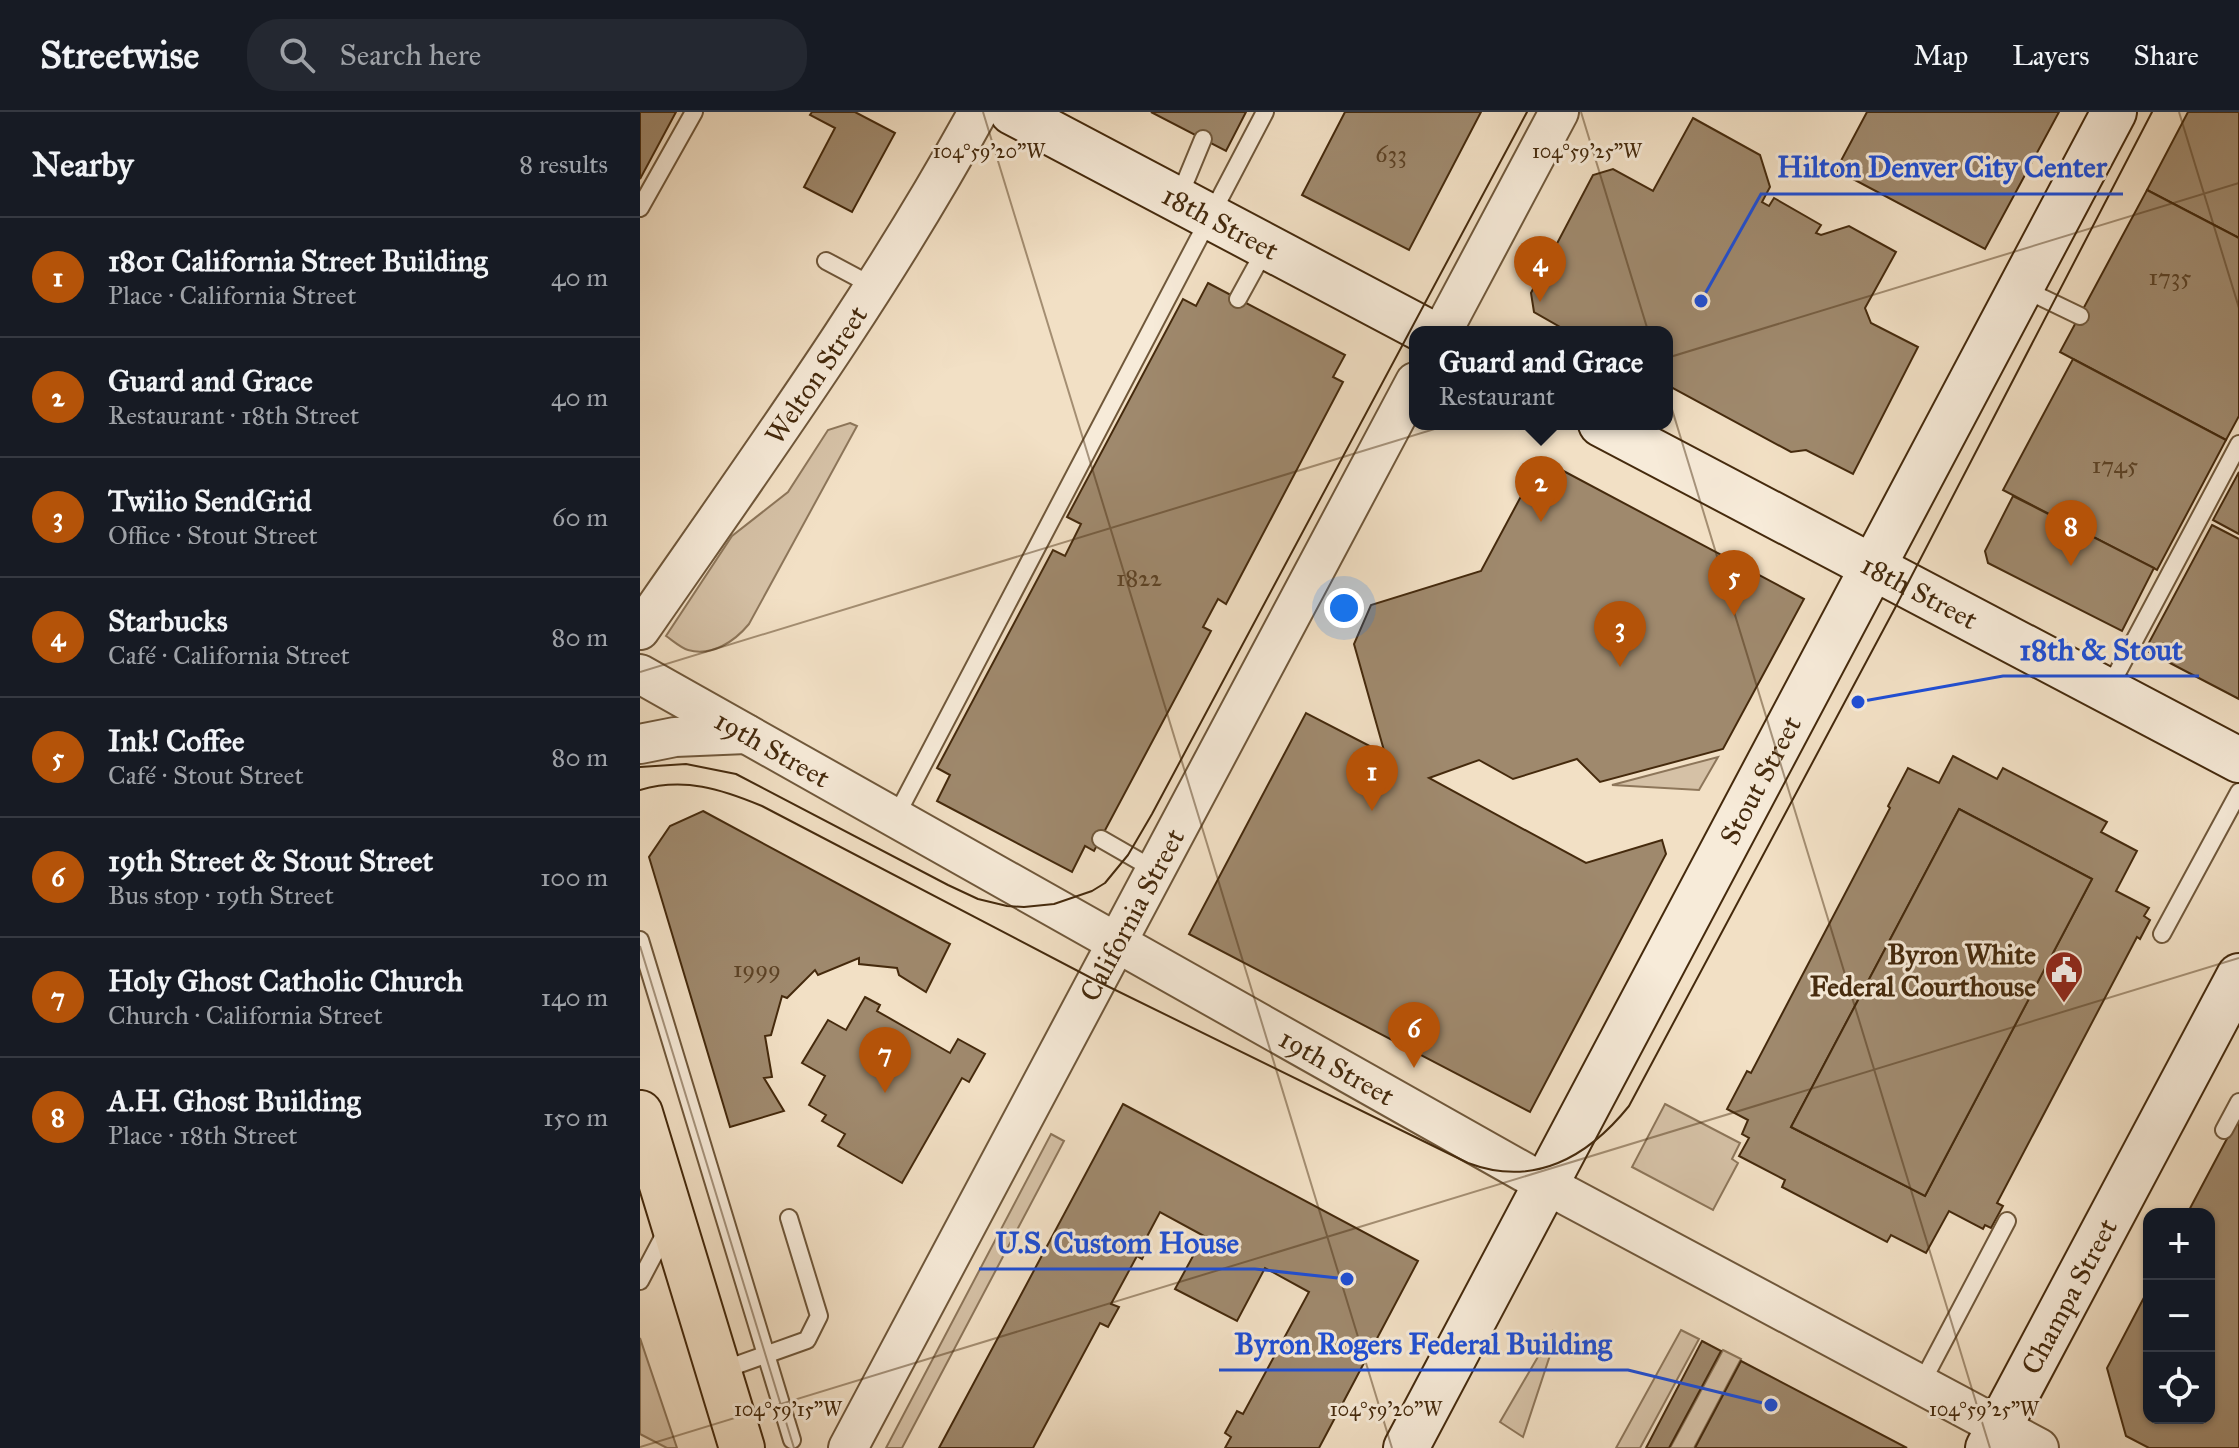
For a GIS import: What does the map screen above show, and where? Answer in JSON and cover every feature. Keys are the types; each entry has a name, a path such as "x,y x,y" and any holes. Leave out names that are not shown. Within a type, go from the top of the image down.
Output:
{"main road":[{"name":"Stout Street","path":"1406,1448 2114,112"},
{"name":"18th Street","path":"993,116 1198,214 1264,251 1416,326"},
{"name":"18th Street","path":"1600,430 1868,573 2239,760"},
{"name":"Champa Street","path":"1994,1438 2239,976"},
{"path":"640,1113 742,1448"}],"street":[{"path":"1445,326 1559,112"},
{"name":"Welton Street","path":"640,630 814,379 873,286 993,116"},
{"name":"California Street","path":"848,1448 1409,393"},
{"name":"19th Street","path":"640,674 1545,1184 1920,1386 1994,1438 2039,1448"},
{"path":"640,744 695,735 746,734"}],"lane":[{"path":"640,208 694,112"},
{"path":"895,818 1198,214 1265,112"},
{"path":"1198,214 1203,139"},
{"path":"1238,299 1264,251 1409,333"},
{"path":"826,261 873,286"},
{"path":"2021,287 2080,316"},
{"path":"2107,691 2239,444"},
{"path":"1868,573 2239,776"},
{"path":"2162,934 2239,792"},
{"path":"1101,839 1155,870"},
{"path":"640,940 792,1440"},
{"path":"2224,1130 2239,1102"},
{"path":"718,1371 807,1340 819,1316 789,1218"},
{"path":"640,1281 673,1220"},
{"path":"1920,1386 2007,1221"}],"shaded area":[{"path":"850,423 857,426 749,624 730,642 706,651 685,649 666,636 732,536 788,492 828,430"},
{"path":"1718,757 1699,790 1612,785"},
{"path":"1665,1104 1740,1143 1732,1159 1738,1163 1713,1210 1632,1167"},
{"path":"1051,1134 1064,1141 902,1448 886,1448"},
{"path":"1681,1330 1699,1339 1640,1448 1616,1448"},
{"path":"1553,1331 1557,1334 1523,1437 1500,1422"},
{"path":"640,1338 677,1448 667,1448 640,1434"},
{"path":"1723,1350 1741,1359 1694,1448 1670,1448"}],"building":[{"path":"640,112 676,112 640,179"},
{"path":"812,112 855,112 895,133 852,212 804,187 835,128 810,115"},
{"path":"1151,112 1246,112 1226,151"},
{"path":"1345,112 1481,112 1409,250 1302,195"},
{"path":"1867,112 2059,112 1985,249 1836,170"},
{"path":"2188,112 2239,112 2239,238 2147,190"},
{"path":"1693,118 1760,155 1770,187 1762,202 1769,206 1774,198 1821,225 1816,233 1821,235 1849,226 1896,252 1865,308 1871,323 1918,347 1853,474 1806,450 1791,452 1673,388 1673,326 1558,326 1534,312 1531,293 1593,175 1613,169 1653,191"},
{"path":"2147,190 2239,238 2239,416 2226,440 2060,352"},
{"path":"1208,283 1345,355 1333,377 1343,382 1226,604 1218,599 1203,627 1211,631 1094,851 1085,846 1072,872 937,801 950,775 937,768 1053,550 1065,556 1081,524 1067,517 1183,299 1196,306"},
{"path":"2073,359 2226,440 2157,570 2003,490"},
{"path":"1541,459 1804,599 1723,749 1600,782 1577,759 1513,779 1479,760 1429,778 1586,863 1662,840 1666,854 1530,1112 1189,934 1306,713 1385,754 1354,644 1371,605 1481,571"},
{"path":"2239,472 2239,534 2213,520"},
{"path":"2013,496 2154,568 2122,631 1988,563 1985,551"},
{"path":"2212,525 2239,539 2239,699 2145,650"},
{"name":"Byron White Federal Courthouse","path":"1953,756 1997,779 2003,768 2107,822 2101,832 2137,851 2116,891 2149,908 2144,916 2150,920 2140,939 2137,937 1997,1203 2003,1206 1991,1228 1985,1225 1983,1229 1949,1211 1926,1253 1891,1235 1887,1242 1782,1187 1785,1180 1739,1156 1749,1138 1742,1134 1748,1120 1727,1109 1747,1071 1751,1073 1908,768 1939,783","holes":["1959,809 2092,879 1925,1196 1791,1127"]},
{"path":"1959,809 2092,879 1925,1196 1791,1127"},
{"path":"703,811 950,944 926,992 899,975 897,968 859,964 859,958 818,975 815,970 787,998 782,996 771,1035 765,1036 772,1077 764,1078 784,1111 730,1127 649,857 670,826"},
{"path":"865,997 880,1005 877,1011 950,1053 958,1039 985,1054 969,1082 962,1078 902,1183 838,1146 845,1134 822,1121 826,1115 809,1105 825,1076 802,1063 828,1020 846,1030"},
{"path":"1123,1104 1418,1261 1319,1448 1225,1448 1231,1437 1225,1433 1237,1411 1243,1414 1309,1292 1265,1268 1237,1321 1175,1289 1204,1236 1160,1212 1142,1246 1147,1249 1142,1259 1137,1256 1111,1304 1119,1307 1108,1327 1100,1323 1033,1448 939,1448"},
{"path":"2239,1116 2239,1448 2149,1448 2126,1436 2107,1368 2143,1299 2143,1424 2215,1424 2215,1208 2190,1208"},
{"path":"1702,1341 1721,1351 1669,1448 1646,1448"},
{"path":"1741,1361 1907,1448 1695,1448"}],"tram line":[{"path":"1413,326 1527,112"},
{"path":"640,790 687,785 732,794 762,806 1097,981 1468,1163 1515,1172 1558,1163 1596,1140 1629,1106 1895,608 2152,112"},
{"path":"640,767 686,764 736,774 978,899 1024,907 1054,904 1092,891 1105,883 1128,855 1152,814 1409,333"}],"place":[{"name":"Hilton Denver City Center","path":"1701,301"},
{"name":"Starbucks","path":"1540,302"},
{"name":"Guard and Grace","path":"1541,522"},
{"name":"A.H. Ghost Building","path":"2071,566"},
{"name":"Ink! Coffee","path":"1734,616"},
{"name":"Twilio SendGrid","path":"1620,667"},
{"name":"18th & Stout","path":"1858,702"},
{"name":"1801 California Street Building","path":"1372,811"},
{"name":"Byron White Federal Courthouse","path":"2064,1004"},
{"name":"19th Street & Stout Street","path":"1414,1068"},
{"name":"Holy Ghost Catholic Church","path":"885,1093"},
{"name":"U.S. Custom House","path":"1347,1279"},
{"name":"Byron Rogers Federal Building","path":"1771,1405"}]}
